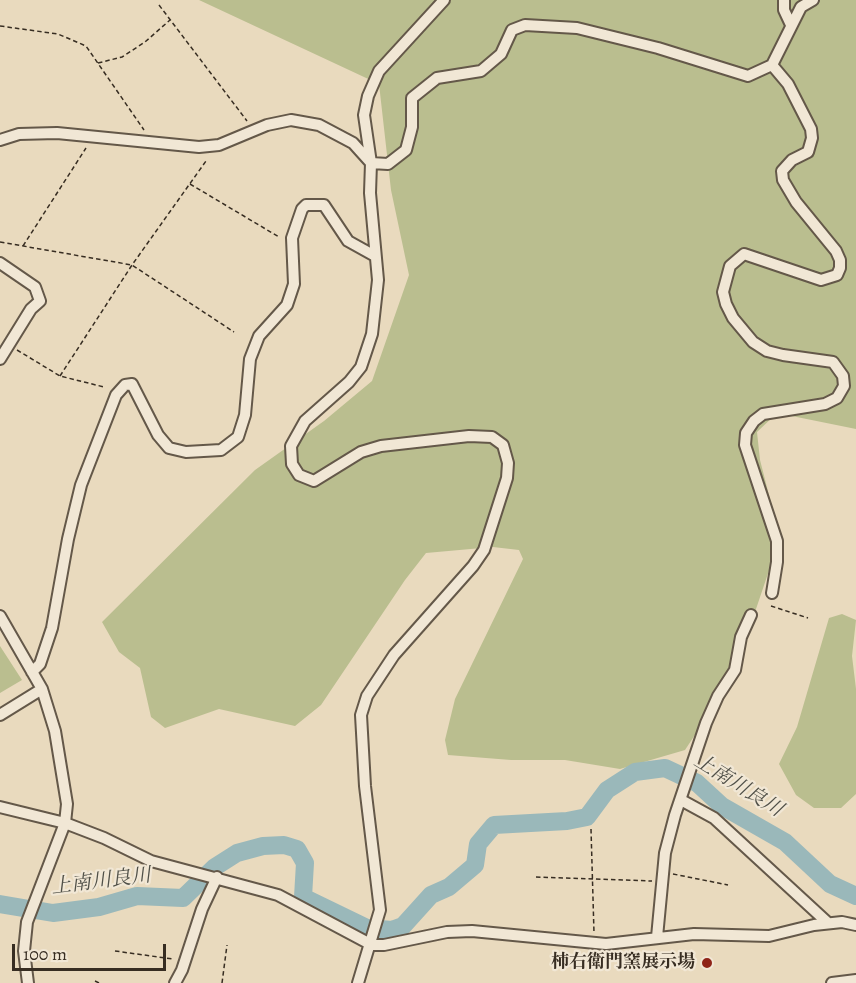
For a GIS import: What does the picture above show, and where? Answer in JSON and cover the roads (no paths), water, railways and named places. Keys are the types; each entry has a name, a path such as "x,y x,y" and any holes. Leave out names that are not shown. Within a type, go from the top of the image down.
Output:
{"street":[{"path":"358,983 373,941 380,910 365,786 361,715 367,696 394,655 484,549 507,478 508,463 503,445 492,437 469,436 381,446 361,452 314,481 299,475 292,464 291,446 298,429 361,367 375,316 378,280 371,164 364,115 368,96 379,71 444,0"},
{"path":"784,0 784,10 790,25"},
{"path":"0,140 19,134 57,133 199,147 219,146 267,124 291,120 319,125 353,143 371,164 388,164 406,150 412,127 412,98 436,78 482,71 501,54 512,30 525,25 577,28 658,48 741,75 756,74 772,65 801,7 813,0"},
{"path":"772,65 788,84 811,129 812,138 808,152 792,160 782,171 783,180 796,202 836,251 840,260 840,268 837,275 821,280 744,254 730,266 723,292 733,318 753,342 767,351 833,362 843,376 844,386 837,398 825,404 763,414 754,421 746,433 745,445 777,541 777,562 772,593"},
{"path":"32,672 40,664 52,628 68,539 81,485 116,395 124,385 132,384 158,435 169,448 186,452 221,450 238,437 245,415 250,359 259,336 287,305 294,284 291,238 302,209 306,205 324,205 348,241 375,256"},
{"path":"0,263 36,287 40,301 30,309 0,359"},
{"path":"657,937 665,853 706,723 718,696 735,670 741,637 751,615"},
{"path":"0,616 42,689 56,731 67,804 65,823 27,922 24,951 28,983"},
{"path":"0,715 42,689"},
{"path":"681,800 714,818 828,923"},
{"path":"0,807 65,823 104,838 151,861 278,895 384,945 431,934 472,931 606,944 694,934 769,936 828,923 856,924"},
{"path":"175,983 182,970 202,909 217,877"},
{"path":"832,983 856,980"}],"waterway":[{"name":"上南川良川","path":"0,904 53,913 99,907 137,896 183,898 215,867 237,853 263,846 284,845 297,849 305,863 303,897 367,928 392,930 403,926 431,895 449,887 475,865 478,844 494,825 567,821 587,817 607,790 635,772 665,768 697,783 722,806 785,842 830,884 856,896"}],"place":[{"name":"柿右衛門窯展示場","path":"707,963"}]}
